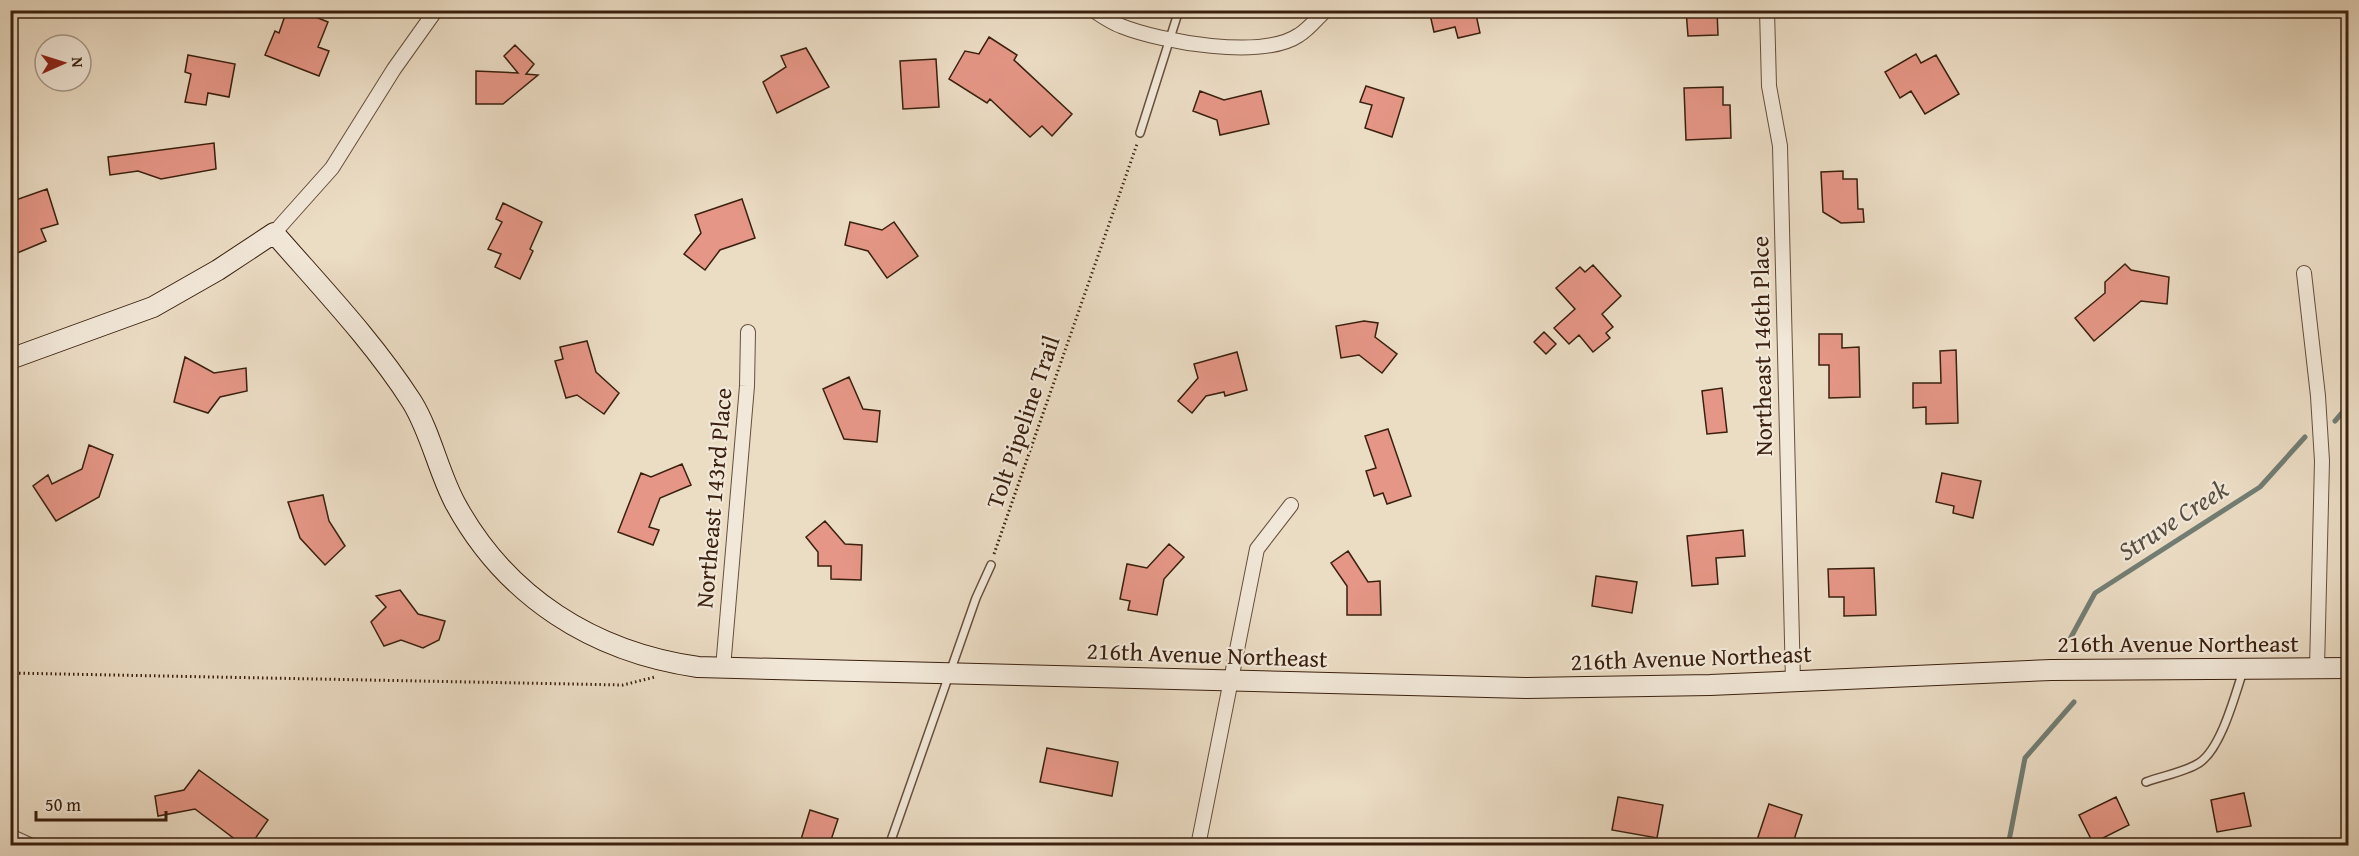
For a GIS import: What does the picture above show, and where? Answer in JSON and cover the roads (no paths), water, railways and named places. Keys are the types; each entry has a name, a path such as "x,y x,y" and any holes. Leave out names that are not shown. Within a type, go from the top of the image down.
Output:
{"street":[{"path":"10,359 153,307 218,270 274,232 332,168 394,69 436,10"},
{"path":"1093,10 1120,26 1170,41 1200,45 1267,46 1298,36 1326,10"},
{"name":"Northeast 146th Place","path":"1767,10 1769,86 1780,146 1793,682"},
{"name":"216th Avenue Northeast","path":"274,232 396,378 414,406 455,502 492,559 515,584 568,624 595,638 632,653 673,663 723,668 1526,688 1793,682 2052,670 2349,668"},
{"path":"2304,273 2318,396 2322,461 2317,668"},
{"name":"Northeast 143rd Place","path":"723,668 747,386 748,332"},
{"path":"1198,846 1257,549 1291,506"},
{"path":"10,836 33,846"}],"lane":[{"path":"1140,133 1179,10"},
{"path":"889,846 991,564"},
{"path":"2146,782 2199,763 2211,751 2230,711 2244,669"}],"waterway":[{"name":"Struve Creek","path":"2335,421 2348,406"},
{"name":"Struve Creek","path":"2070,639 2095,593 2260,487 2305,437"},
{"name":"Struve Creek","path":"2008,846 2025,758 2074,702"}]}
